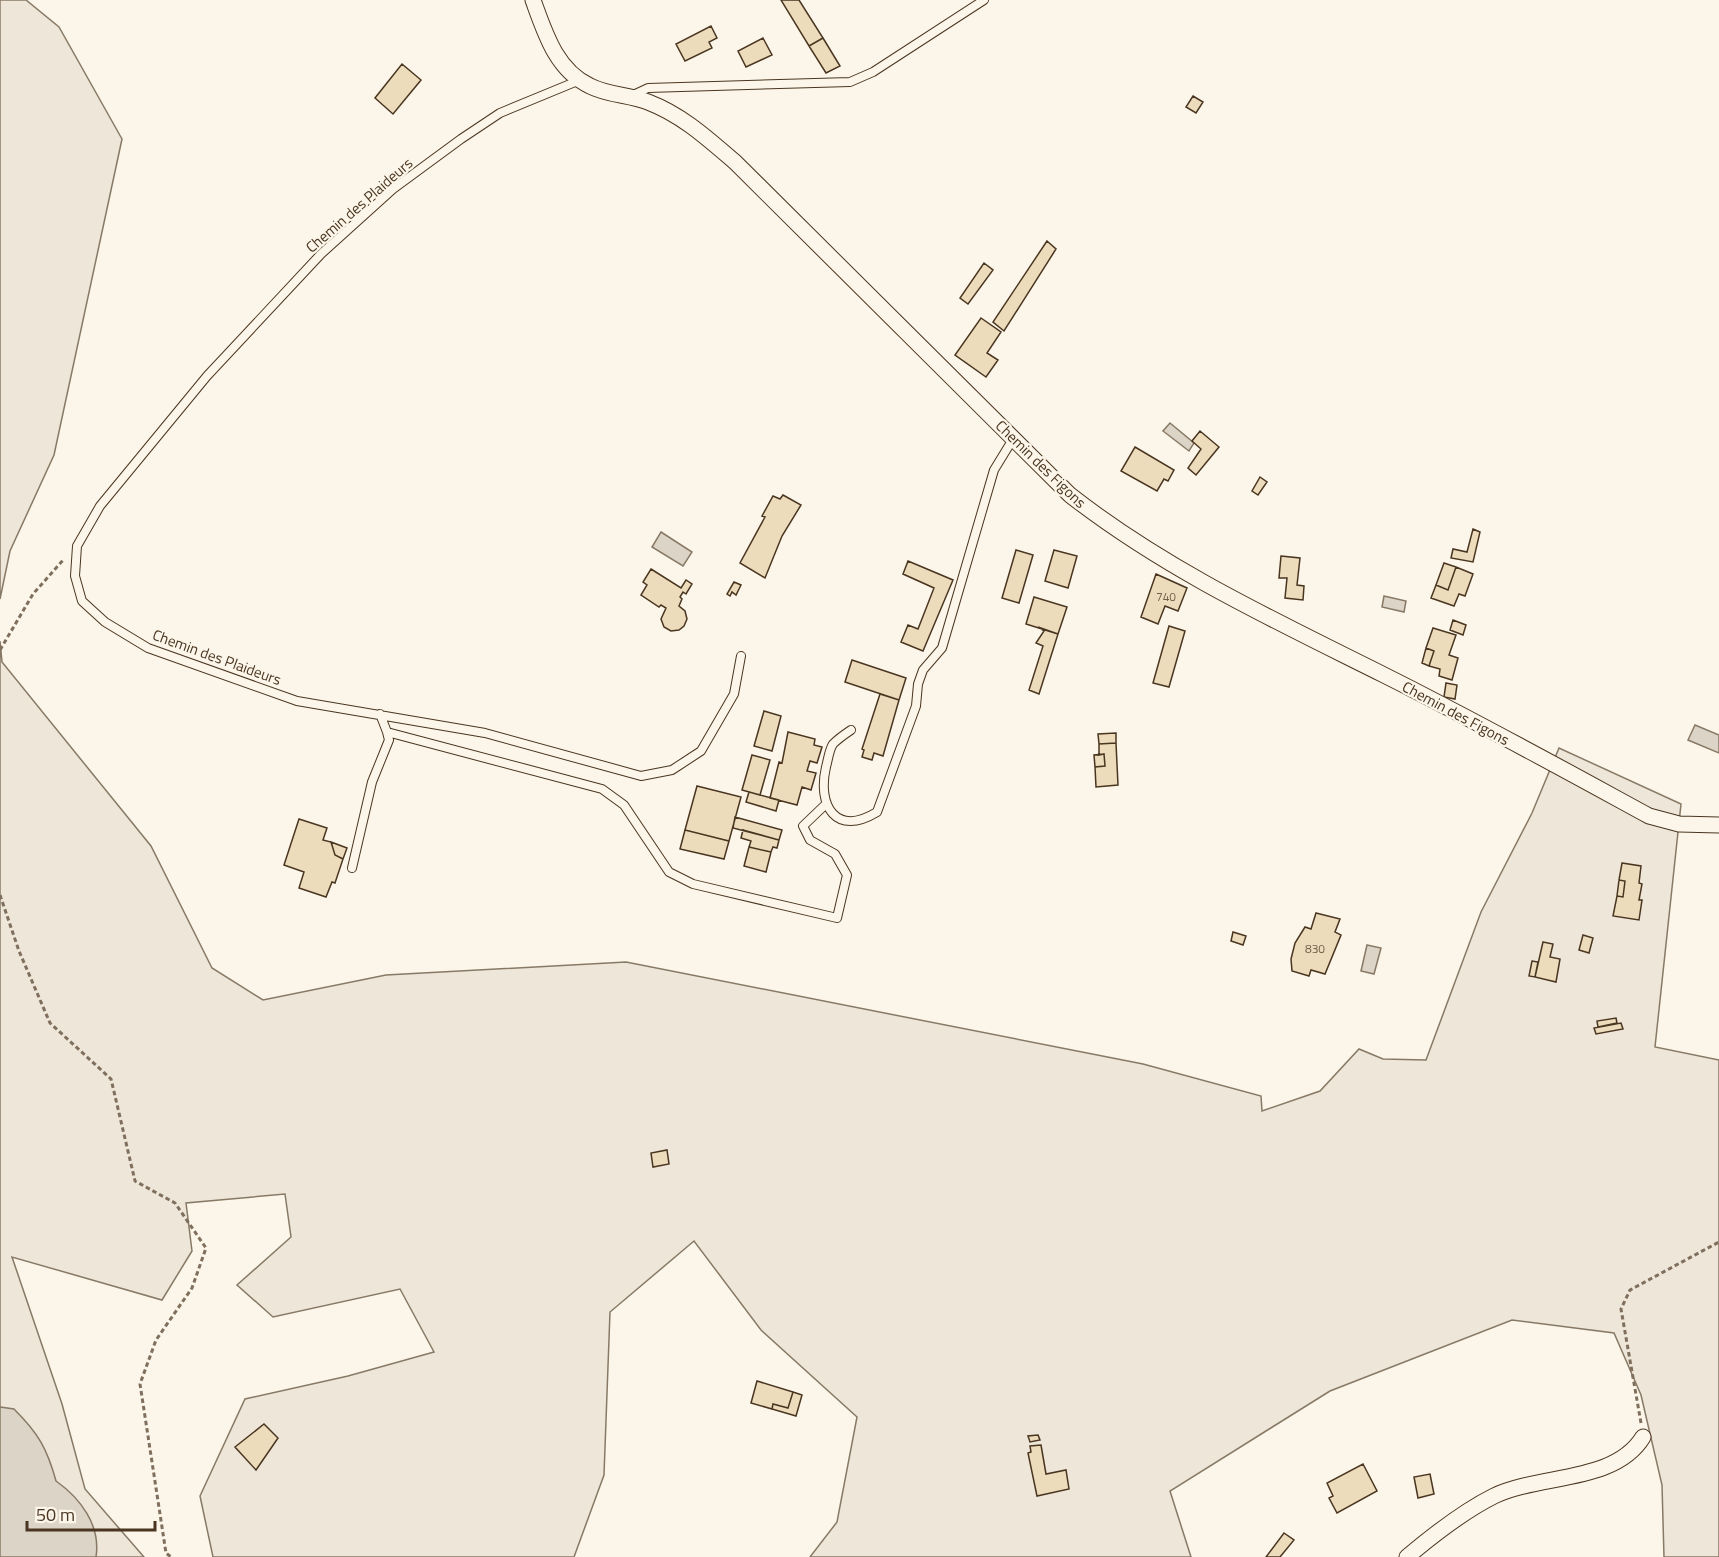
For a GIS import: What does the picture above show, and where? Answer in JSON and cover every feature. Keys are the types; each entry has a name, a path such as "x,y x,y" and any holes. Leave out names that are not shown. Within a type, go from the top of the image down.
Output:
{"street":[{"name":"Chemin des Figons","path":"532,0 550,48 580,80 591,87 647,101 689,122 735,162 1070,495 1093,513 1208,586 1432,699 1649,816 1679,824 1719,825"},
{"path":"1407,1557 1494,1496 1617,1463 1636,1448 1644,1437"}],"lane":[{"path":"629,97 648,88 850,82 873,72 984,0"},
{"name":"Chemin des Plaideurs","path":"580,80 500,113 461,139 393,189 321,254 207,376 100,506 77,546 75,576 82,601 105,622 148,648 297,701 485,733 641,776 672,770 701,751 734,694 741,656"},
{"path":"851,729 831,746 822,785 825,805 841,820 861,822 877,812 916,706 918,684 923,670 942,648 994,470 1013,439"},
{"path":"352,868 372,782 389,740 380,714"},
{"path":"387,732 602,789 624,806 669,872 693,884 837,918 847,875 835,854 810,840 803,826 825,805"}],"path":[{"path":"0,650 33,594 77,546"},
{"path":"0,895 19,951 50,1023 111,1079 135,1181 175,1203 206,1248 192,1288 156,1340 140,1384 166,1553 171,1557"},
{"path":"1644,1437 1621,1309 1630,1290 1719,1242"}],"shaded area":[{"path":"0,0 26,0 59,27 122,139 54,455 10,551 0,599"},
{"path":"1170,423 1194,443 1189,451 1163,431"},
{"path":"661,532 692,552 683,566 652,547"},
{"path":"1384,596 1406,601 1404,612 1382,607"},
{"path":"0,641 2,662 151,846 212,968 263,1000 386,975 626,962 1143,1064 1261,1096 1262,1111 1320,1091 1359,1049 1383,1059 1426,1060 1481,912 1532,813 1559,748 1681,804 1655,1047 1719,1060 1719,1557 1664,1557 1662,1485 1641,1395 1614,1333 1512,1320 1330,1391 1170,1491 1191,1557 810,1557 837,1522 857,1417 761,1330 694,1241 610,1312 604,1475 574,1557 213,1557 200,1496 245,1399 348,1376 434,1352 400,1289 273,1317 237,1285 291,1237 285,1194 186,1203 192,1251 162,1300 12,1257 62,1404 85,1489 144,1557 0,1557"},
{"path":"1695,725 1719,735 1719,753 1688,740"},
{"path":"1367,945 1381,948 1374,974 1361,971"},
{"path":"0,1407 14,1409 29,1426 45,1450 56,1481 81,1504 87,1513 95,1534 96,1557 0,1557"}],"building":[{"path":"781,0 799,0 823,38 809,46"},
{"path":"711,26 717,38 709,42 712,48 685,61 676,44"},
{"path":"763,38 772,55 746,67 738,51"},
{"path":"823,38 840,66 826,73 809,46"},
{"path":"402,64 421,80 393,114 375,98"},
{"path":"1193,96 1203,102 1196,113 1186,107"},
{"path":"1047,241 1056,249 1004,331 993,322"},
{"path":"984,263 993,270 968,304 960,298"},
{"path":"981,318 1001,332 987,353 998,360 986,377 955,355"},
{"path":"1200,431 1219,447 1196,475 1188,468 1201,449 1192,441"},
{"path":"1135,447 1174,470 1168,481 1164,479 1157,491 1121,471"},
{"path":"1260,477 1267,482 1258,495 1252,491"},
{"path":"783,495 801,505 782,536 765,578 740,563 765,517 762,516 773,496 780,499"},
{"path":"1473,529 1480,532 1473,562 1451,558 1453,549 1467,552"},
{"path":"1016,550 1033,555 1019,603 1002,598"},
{"path":"1054,550 1077,556 1068,588 1045,581"},
{"path":"1281,556 1300,558 1297,585 1304,586 1303,600 1285,598 1287,578 1279,578"},
{"path":"908,561 953,580 923,651 901,642 908,625 918,629 934,588 903,574"},
{"path":"1444,563 1456,567 1448,590 1436,585"},
{"path":"1456,567 1473,574 1465,596 1459,594 1454,606 1431,598 1436,585 1448,590"},
{"path":"651,569 681,588 686,580 692,584 686,594 683,592 680,597 682,599 679,606 685,611 687,619 679,630 671,631 664,627 661,619 666,608 661,605 659,607 641,595 647,585 643,582"},
{"path":"1156,574 1187,588 1178,611 1165,606 1158,624 1141,617"},
{"path":"734,582 741,585 736,595 732,592 730,596 727,594"},
{"path":"1034,597 1067,607 1058,634 1026,624"},
{"path":"1453,620 1466,625 1463,635 1450,630"},
{"path":"1169,626 1185,631 1169,687 1153,683"},
{"path":"1038,627 1058,634 1039,694 1029,690 1043,646 1036,643 1044,631"},
{"path":"1433,628 1456,635 1449,655 1458,658 1452,680 1439,676 1440,669 1429,666 1434,651 1426,648"},
{"path":"1426,648 1434,651 1429,666 1422,663"},
{"path":"852,660 906,678 899,700 845,682"},
{"path":"1446,683 1457,685 1455,699 1444,697"},
{"path":"880,694 899,700 883,756 874,753 872,760 862,757 864,750 862,749"},
{"path":"764,711 781,716 772,751 754,746"},
{"path":"788,732 815,739 814,745 822,747 817,763 810,761 807,771 816,773 811,790 802,787 797,805 770,798 779,762 782,763"},
{"path":"1116,733 1116,743 1099,744 1098,734"},
{"path":"1116,743 1118,785 1096,787 1095,767 1105,766 1104,754 1099,755 1099,744"},
{"path":"1104,754 1105,766 1095,767 1094,755"},
{"path":"752,755 770,760 760,795 742,790"},
{"path":"697,786 741,797 729,841 685,830"},
{"path":"749,792 779,800 776,811 746,802"},
{"path":"735,817 782,830 779,840 733,828"},
{"path":"299,819 327,828 323,840 331,842 335,855 343,859 335,883 332,882 326,897 299,888 304,872 284,865"},
{"path":"685,830 729,841 724,859 680,849"},
{"path":"743,830 779,840 777,848 773,847 771,852 749,847 751,841 741,838"},
{"path":"331,842 347,848 343,859 335,855"},
{"path":"749,847 771,852 766,872 744,866"},
{"path":"1622,863 1641,866 1639,883 1642,884 1639,900 1642,900 1639,920 1613,916 1617,896 1623,897 1625,881 1619,880"},
{"path":"1619,880 1625,881 1623,897 1617,896"},
{"path":"1316,913 1340,919 1335,932 1341,935 1325,974 1311,970 1309,976 1292,971 1291,959 1295,943 1305,927 1311,929"},
{"path":"1233,932 1246,936 1243,945 1231,941"},
{"path":"1583,935 1593,938 1589,953 1579,950"},
{"path":"1543,942 1553,944 1550,957 1560,959 1556,982 1535,977"},
{"path":"1532,961 1538,962 1535,977 1529,976"},
{"path":"1616,1018 1617,1023 1598,1027 1597,1021"},
{"path":"1621,1023 1623,1029 1596,1034 1594,1028"},
{"path":"667,1150 669,1164 653,1167 651,1153"},
{"path":"757,1381 793,1392 788,1408 773,1404 772,1409 751,1403"},
{"path":"793,1392 802,1395 796,1416 772,1409 773,1404 788,1408"},
{"path":"264,1424 278,1438 256,1470 235,1447"},
{"path":"1038,1435 1040,1440 1030,1442 1028,1436"},
{"path":"1041,1445 1046,1474 1066,1470 1069,1489 1037,1496 1028,1453 1031,1452 1030,1446"},
{"path":"1363,1464 1377,1491 1337,1513 1329,1498 1333,1496 1327,1483"},
{"path":"1430,1474 1434,1494 1418,1498 1414,1477"},
{"path":"1284,1533 1294,1540 1280,1557 1266,1557"}]}
